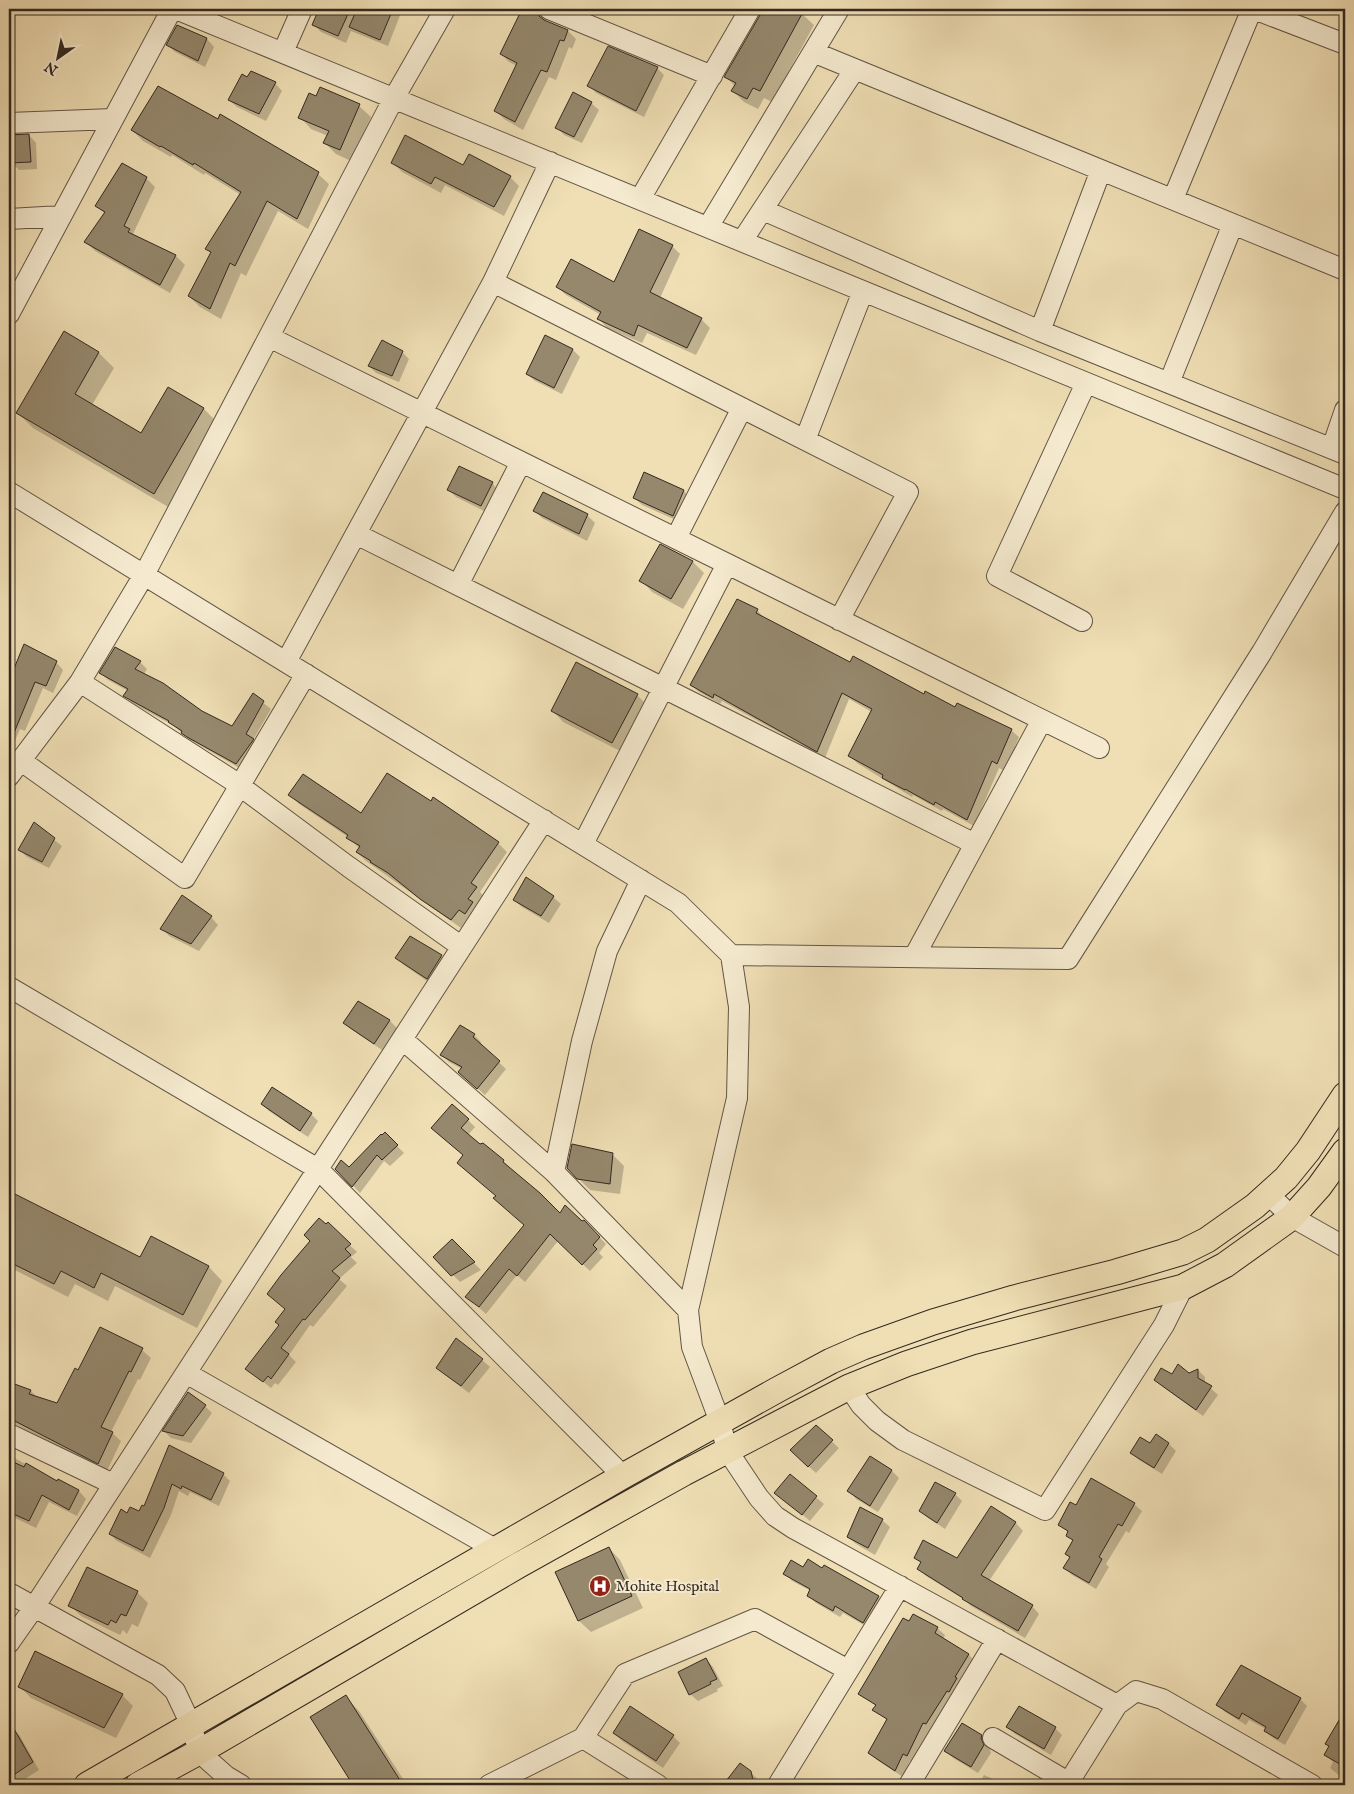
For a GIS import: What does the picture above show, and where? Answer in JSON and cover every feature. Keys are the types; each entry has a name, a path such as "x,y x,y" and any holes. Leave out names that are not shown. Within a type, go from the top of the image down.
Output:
{"main road":[{"path":"87,1785 623,1476 777,1390 863,1347 933,1322 1183,1252 1207,1240 1255,1206 1286,1178 1308,1151 1345,1095"},
{"path":"138,1785 199,1752 519,1565 727,1450 849,1386 906,1364 972,1342 1183,1287 1225,1265 1292,1217 1319,1187 1345,1150"}],"street":[{"path":"9,314 172,9"},
{"path":"176,9 1345,489"},
{"path":"283,52 302,9"},
{"path":"306,674 185,878 14,768 80,682 144,575 394,98 444,9"},
{"path":"549,9 712,76"},
{"path":"640,199 750,9"},
{"path":"708,227 839,9"},
{"path":"1173,199 1253,9 1345,44"},
{"path":"813,52 1345,270"},
{"path":"742,241 855,69"},
{"path":"9,123 113,119"},
{"path":"286,662 493,282 550,162"},
{"path":"1040,331 1101,170"},
{"path":"763,210 1040,331 1338,451 1345,410"},
{"path":"9,219 61,216"},
{"path":"1169,383 1233,224"},
{"path":"493,282 908,492 840,620"},
{"path":"805,440 863,291"},
{"path":"269,337 1099,748"},
{"path":"1082,621 997,576 1086,383"},
{"path":"676,538 742,408"},
{"path":"458,585 521,462"},
{"path":"9,492 678,903 731,955 738,1007 737,1098 688,1310 692,1347 720,1422 727,1450 759,1498 775,1516 793,1528 1117,1705"},
{"path":"731,955 1068,959 1262,652 1345,512"},
{"path":"356,534 976,844"},
{"path":"583,844 727,564"},
{"path":"80,682 239,786 462,947"},
{"path":"914,957 1042,720"},
{"path":"9,1643 35,1606 544,820"},
{"path":"554,1172 582,1041 607,951 641,880"},
{"path":"9,987 318,1169 623,1476"},
{"path":"402,1039 554,1172 688,1310"},
{"path":"1268,1194 1292,1217 1345,1247"},
{"path":"849,1386 861,1405 877,1421 903,1440 1045,1510 1164,1325 1183,1287"},
{"path":"186,1373 495,1549"},
{"path":"9,1434 113,1484"},
{"path":"778,1785 900,1586"},
{"path":"9,1592 158,1675 175,1691 191,1725 199,1752 211,1764 241,1785"},
{"path":"489,1785 583,1738 624,1674 755,1619 848,1670"},
{"path":"909,1785 997,1639"},
{"path":"993,1738 1069,1784 1117,1705 1136,1691 1162,1699 1312,1785"},
{"path":"583,1738 658,1785"}],"building":[{"path":"319,9 336,9 348,14 338,36 312,25"},
{"path":"357,9 393,9 380,40 349,27"},
{"path":"522,9 537,9 539,16 544,20 568,30 564,41 560,40 547,72 541,70 515,122 494,111 517,63 500,54"},
{"path":"762,9 785,9 803,12 760,91 753,88 747,99 731,91 736,83 724,77"},
{"path":"177,25 207,38 198,61 166,45"},
{"path":"608,46 658,67 636,111 587,86"},
{"path":"251,71 276,82 259,114 228,100 242,74 247,77"},
{"path":"158,86 218,119 220,114 319,172 297,219 267,201 235,266 230,263 210,309 188,296 211,252 205,249 241,192 194,163 193,165 131,130"},
{"path":"320,87 360,104 340,150 323,143 329,131 298,118 309,93 316,96"},
{"path":"573,92 592,102 574,137 555,128"},
{"path":"29,134 31,162 10,163 9,135"},
{"path":"405,135 463,165 469,154 511,176 494,207 435,177 431,184 391,163"},
{"path":"122,163 147,177 124,226 130,229 128,232 176,255 160,285 84,242 105,212 95,206"},
{"path":"639,229 673,245 650,292 702,318 687,348 638,325 634,336 597,319 601,312 556,287 571,259 614,282"},
{"path":"64,331 99,352 75,394 141,433 168,387 204,408 154,494 16,413"},
{"path":"545,335 573,349 554,388 526,374"},
{"path":"382,340 403,351 392,376 368,366"},
{"path":"459,466 493,482 481,506 447,490"},
{"path":"644,472 684,490 673,516 633,498"},
{"path":"543,492 588,514 579,534 533,511"},
{"path":"660,544 693,561 671,599 639,581"},
{"path":"737,599 758,609 756,613 850,662 853,656 924,694 925,691 955,707 957,703 1012,729 997,764 992,761 967,820 935,802 934,805 882,778 883,775 848,756 872,709 842,693 817,752 714,694 713,698 690,685"},
{"path":"24,644 57,661 46,686 35,682 9,745 9,681"},
{"path":"115,647 141,661 135,669 163,683 202,711 232,726 253,693 264,701 246,734 254,739 236,764 187,737 169,721 123,696 128,689 99,673"},
{"path":"576,662 638,694 612,743 551,711"},
{"path":"387,773 431,801 433,797 499,842 471,883 477,887 468,899 473,902 465,914 459,910 451,920 420,899 388,873 356,852 360,846 346,838 348,835 288,795 303,774 361,813"},
{"path":"34,822 55,838 42,862 18,850"},
{"path":"526,877 554,896 541,916 513,900"},
{"path":"182,895 212,916 191,944 160,929"},
{"path":"410,936 442,955 427,979 395,958"},
{"path":"358,1001 390,1020 374,1044 343,1023"},
{"path":"460,1025 475,1034 473,1037 500,1061 477,1089 458,1072 462,1067 440,1055"},
{"path":"272,1087 312,1113 300,1131 261,1104"},
{"path":"452,1104 469,1119 461,1128 504,1160 503,1162 540,1193 560,1213 565,1205 582,1221 584,1220 600,1237 593,1245 597,1249 582,1265 550,1234 517,1276 509,1269 479,1307 465,1297 524,1225 493,1198 496,1196 457,1163 463,1155 431,1128"},
{"path":"385,1132 398,1145 382,1160 377,1155 352,1187 335,1169 341,1160 349,1167"},
{"path":"572,1144 613,1153 610,1184 577,1179 567,1168"},
{"path":"9,1191 140,1257 151,1236 209,1266 183,1315 101,1273 94,1288 61,1271 54,1284 9,1262"},
{"path":"319,1218 326,1224 328,1222 351,1244 345,1249 351,1255 332,1271 340,1278 305,1320 303,1319 281,1348 289,1354 271,1379 268,1376 263,1382 245,1369 279,1325 275,1322 285,1309 267,1294 310,1241 304,1235"},
{"path":"452,1239 475,1262 451,1276 433,1257"},
{"path":"100,1327 143,1348 131,1372 129,1371 101,1427 113,1432 98,1464 9,1418 9,1382 31,1390 29,1394 57,1403 75,1368 78,1370"},
{"path":"456,1338 483,1359 461,1386 436,1368"},
{"path":"1178,1364 1189,1373 1198,1369 1198,1378 1212,1386 1196,1410 1154,1380 1161,1368 1172,1374"},
{"path":"188,1392 206,1405 183,1436 162,1431"},
{"path":"816,1425 833,1440 808,1467 790,1450"},
{"path":"1156,1434 1169,1443 1154,1468 1130,1453 1140,1437 1150,1443"},
{"path":"169,1445 224,1473 211,1500 182,1486 181,1489 172,1484 164,1508 143,1551 109,1534 121,1509 127,1513 130,1507 139,1511 142,1505 144,1506"},
{"path":"870,1456 892,1470 870,1506 847,1491"},
{"path":"9,1460 24,1467 26,1463 57,1481 58,1479 79,1490 69,1510 42,1495 29,1521 9,1512"},
{"path":"790,1474 817,1496 802,1515 774,1493"},
{"path":"1091,1478 1135,1503 1122,1526 1118,1524 1099,1557 1102,1559 1089,1583 1063,1568 1070,1557 1065,1554 1073,1540 1066,1536 1068,1531 1058,1525 1070,1502 1076,1505"},
{"path":"935,1482 956,1493 937,1523 919,1511"},
{"path":"991,1506 1016,1522 981,1575 1033,1605 1018,1631 962,1599 917,1569 921,1562 914,1558 923,1540 957,1558"},
{"path":"860,1507 883,1519 868,1548 847,1537"},
{"path":"609,1547 632,1596 578,1621 555,1572"},
{"path":"808,1559 822,1568 824,1565 879,1596 863,1623 835,1606 833,1611 807,1596 810,1589 783,1574 791,1560 803,1567"},
{"path":"87,1567 138,1591 126,1616 121,1614 116,1623 111,1620 108,1625 68,1606"},
{"path":"913,1614 938,1627 935,1633 969,1654 955,1677 957,1678 949,1692 947,1691 926,1724 923,1723 907,1756 903,1754 895,1771 868,1753 887,1719 872,1710 876,1705 858,1694 903,1618 909,1621"},
{"path":"35,1651 123,1694 104,1728 18,1687"},
{"path":"706,1658 717,1679 689,1695 678,1672"},
{"path":"1241,1665 1301,1698 1278,1739 1264,1731 1266,1727 1242,1713 1239,1719 1216,1705"},
{"path":"346,1695 403,1785 353,1785 310,1717"},
{"path":"630,1706 674,1735 656,1761 613,1733"},
{"path":"1019,1706 1056,1727 1044,1749 1006,1727"},
{"path":"1345,1710 1345,1767 1324,1755 1329,1746 1325,1744"},
{"path":"9,1720 33,1762 9,1778"},
{"path":"962,1723 982,1735 981,1738 984,1745 971,1767 944,1751"},
{"path":"740,1763 751,1771 754,1785 723,1785"}],"place":[{"name":"Mohite Hospital","path":"600,1586"}]}
